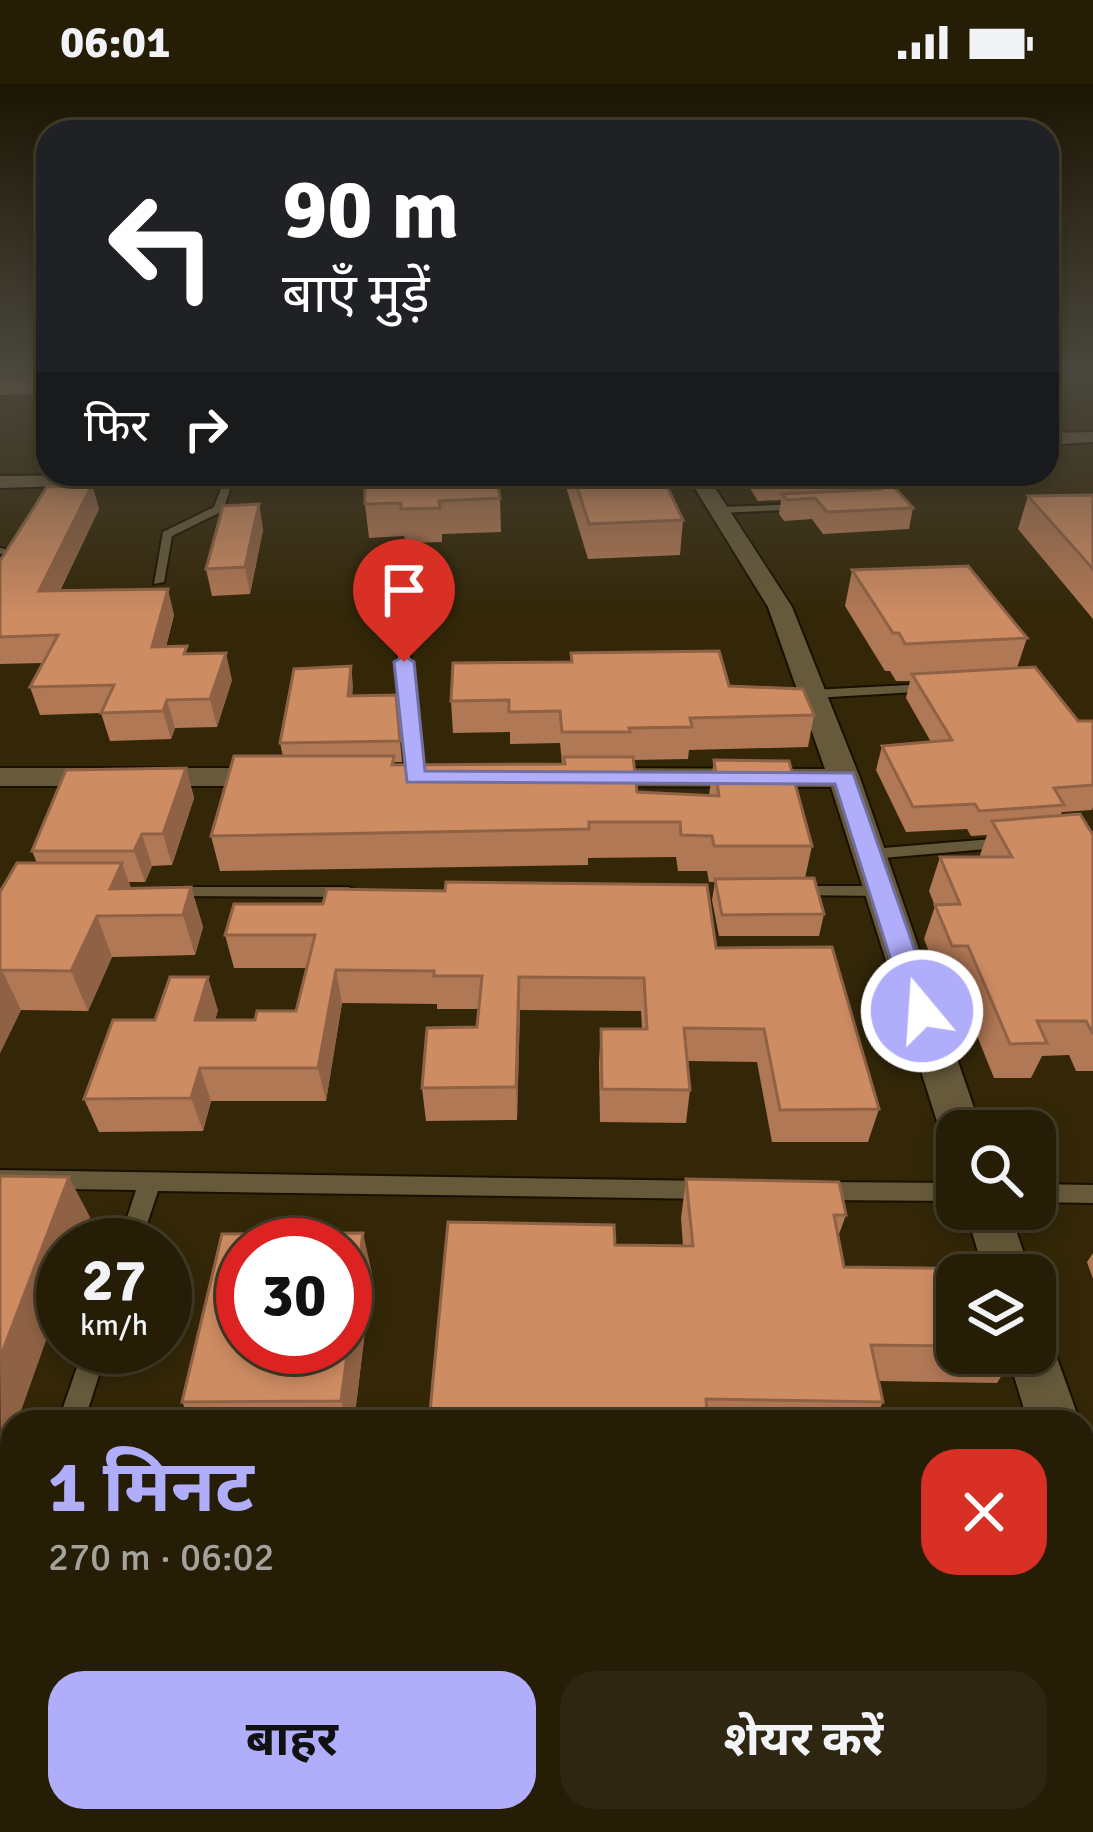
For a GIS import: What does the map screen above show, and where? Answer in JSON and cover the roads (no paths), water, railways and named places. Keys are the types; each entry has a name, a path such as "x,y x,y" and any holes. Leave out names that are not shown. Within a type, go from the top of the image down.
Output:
{"street":[{"path":"0,482 36,481"},
{"path":"703,486 780,608 872,854 954,1110"},
{"path":"0,777 299,777"},
{"path":"558,777 844,778"},
{"path":"1039,1374 1050,1410"}],"lane":[{"path":"158,582 167,534 218,509 227,486"},
{"path":"719,511 829,506"},
{"path":"387,606 400,624 415,777"},
{"path":"813,694 954,687"},
{"path":"872,854 1027,842"},
{"path":"787,891 882,891"},
{"path":"143,892 358,892"},
{"path":"0,1179 743,1190"},
{"path":"138,1218 149,1184"},
{"path":"790,1191 936,1192"},
{"path":"1056,1193 1093,1194"},
{"path":"75,1410 87,1374"}]}
